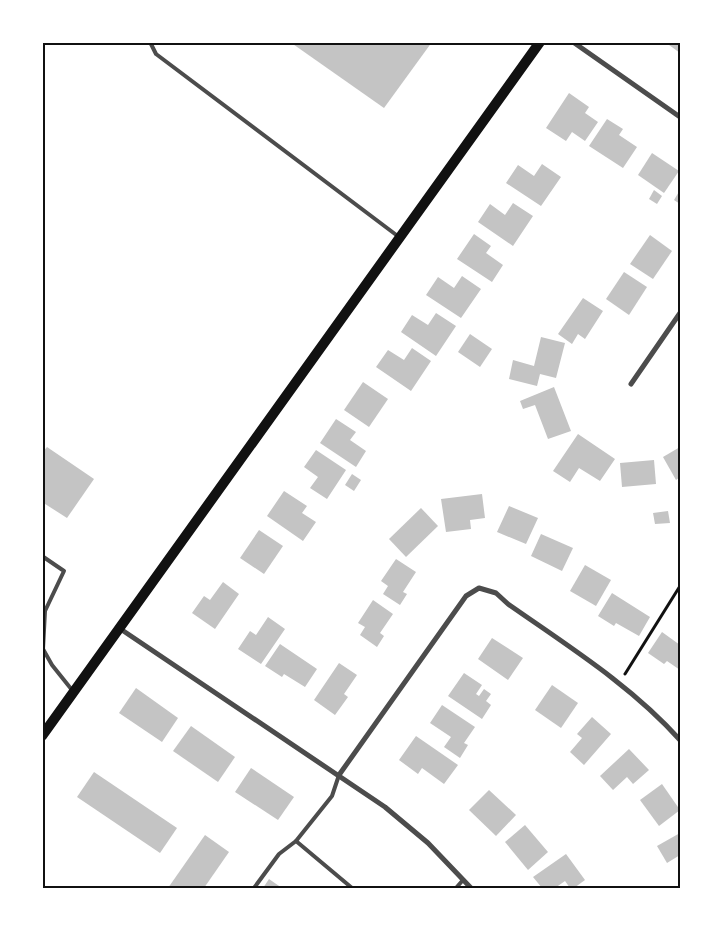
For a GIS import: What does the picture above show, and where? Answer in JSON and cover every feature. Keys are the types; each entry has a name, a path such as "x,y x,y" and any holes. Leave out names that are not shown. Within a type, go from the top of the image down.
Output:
{"main road":[{"path":"42,736 540,42"}],"street":[{"path":"573,42 680,117"},
{"path":"631,384 680,313"},
{"path":"339,776 466,596 479,588 496,593 508,604 618,683 658,716 680,740"},
{"path":"119,627 385,807 421,837 471,888"}],"lane":[{"path":"150,42 156,54 399,237"},
{"path":"42,556 64,571 45,611 43,649 74,692"},
{"path":"254,888 278,854 296,841 332,796 339,776"},
{"path":"296,841 352,888"},
{"path":"456,888 464,880"}],"path":[{"path":"618,683 680,586"}],"building":[{"path":"290,42 432,42 384,108"},
{"path":"665,42 680,42 680,53"},
{"path":"569,93 589,107 585,113 598,122 585,141 572,132 566,141 546,128"},
{"path":"607,119 623,129 619,135 637,147 623,168 589,146"},
{"path":"652,153 679,171 664,193 638,175"},
{"path":"542,164 561,177 541,206 506,183 518,165 534,176"},
{"path":"654,190 662,196 657,204 649,199"},
{"path":"680,190 680,204 674,200"},
{"path":"513,203 533,216 513,246 478,222 490,204 505,215"},
{"path":"474,234 491,246 486,253 503,265 492,282 457,259"},
{"path":"650,235 672,251 653,279 630,264"},
{"path":"624,272 647,287 629,315 606,299"},
{"path":"462,276 481,289 461,318 426,295 438,277 454,288"},
{"path":"583,298 603,311 585,339 578,334 572,344 558,334"},
{"path":"436,313 456,326 436,356 401,332 412,315 428,325"},
{"path":"470,334 492,349 480,367 458,352"},
{"path":"541,337 565,343 556,378 540,374 537,386 509,379 513,360 534,366"},
{"path":"412,348 431,361 411,391 376,367 388,350 404,360"},
{"path":"363,382 388,399 369,427 344,410"},
{"path":"554,387 571,431 548,439 535,405 523,409 520,401"},
{"path":"336,419 356,432 350,440 366,451 356,467 320,443"},
{"path":"578,434 615,459 600,481 579,468 570,482 553,471"},
{"path":"47,447 94,479 67,518 42,502 42,453"},
{"path":"680,447 680,477 676,480 663,457"},
{"path":"316,450 346,470 327,499 310,488 318,477 304,467"},
{"path":"654,460 656,484 622,487 620,463"},
{"path":"352,474 361,480 354,491 345,485"},
{"path":"284,491 307,506 302,513 316,522 303,541 267,516"},
{"path":"482,494 485,518 470,520 471,529 446,532 441,499"},
{"path":"509,506 538,518 526,544 497,532"},
{"path":"421,508 438,526 406,557 389,539"},
{"path":"668,511 670,523 655,524 653,513"},
{"path":"259,530 283,546 264,574 240,558"},
{"path":"541,534 573,548 562,571 531,556"},
{"path":"396,559 416,572 403,592 407,594 400,605 383,594 388,586 381,581"},
{"path":"585,565 611,580 596,606 570,591"},
{"path":"223,582 239,594 215,629 192,613 204,596 210,600"},
{"path":"612,593 650,617 639,636 616,623 614,626 598,616"},
{"path":"373,600 393,614 380,633 384,636 377,647 360,635 365,627 358,623"},
{"path":"268,617 285,629 261,664 238,649 250,631 256,635"},
{"path":"662,632 680,645 680,670 667,661 664,664 648,653"},
{"path":"492,638 523,658 508,680 478,659"},
{"path":"280,644 317,669 305,687 284,674 282,677 265,666"},
{"path":"339,663 357,675 344,694 348,697 335,715 314,700"},
{"path":"464,673 482,685 476,694 479,696 484,689 491,694 486,701 491,705 482,719 448,696"},
{"path":"552,685 578,703 561,728 535,710"},
{"path":"136,688 178,718 162,742 119,713"},
{"path":"442,705 475,727 464,743 468,745 460,758 444,747 451,737 430,723"},
{"path":"592,717 611,734 584,765 570,752 582,738 577,734"},
{"path":"191,726 235,757 218,782 173,751"},
{"path":"416,736 458,765 444,784 422,768 418,774 399,760"},
{"path":"629,749 649,770 633,784 627,777 613,790 600,776"},
{"path":"251,768 294,797 278,820 235,792"},
{"path":"94,772 177,828 160,853 77,797"},
{"path":"662,784 680,810 659,826 640,800"},
{"path":"489,790 516,815 496,836 469,810"},
{"path":"525,825 548,852 528,870 505,842"},
{"path":"680,833 680,855 667,863 657,846"},
{"path":"205,835 229,852 204,888 168,888"},
{"path":"566,854 585,880 574,888 570,888 565,881 555,888 542,888 533,877"},
{"path":"269,879 282,888 263,888"}]}
